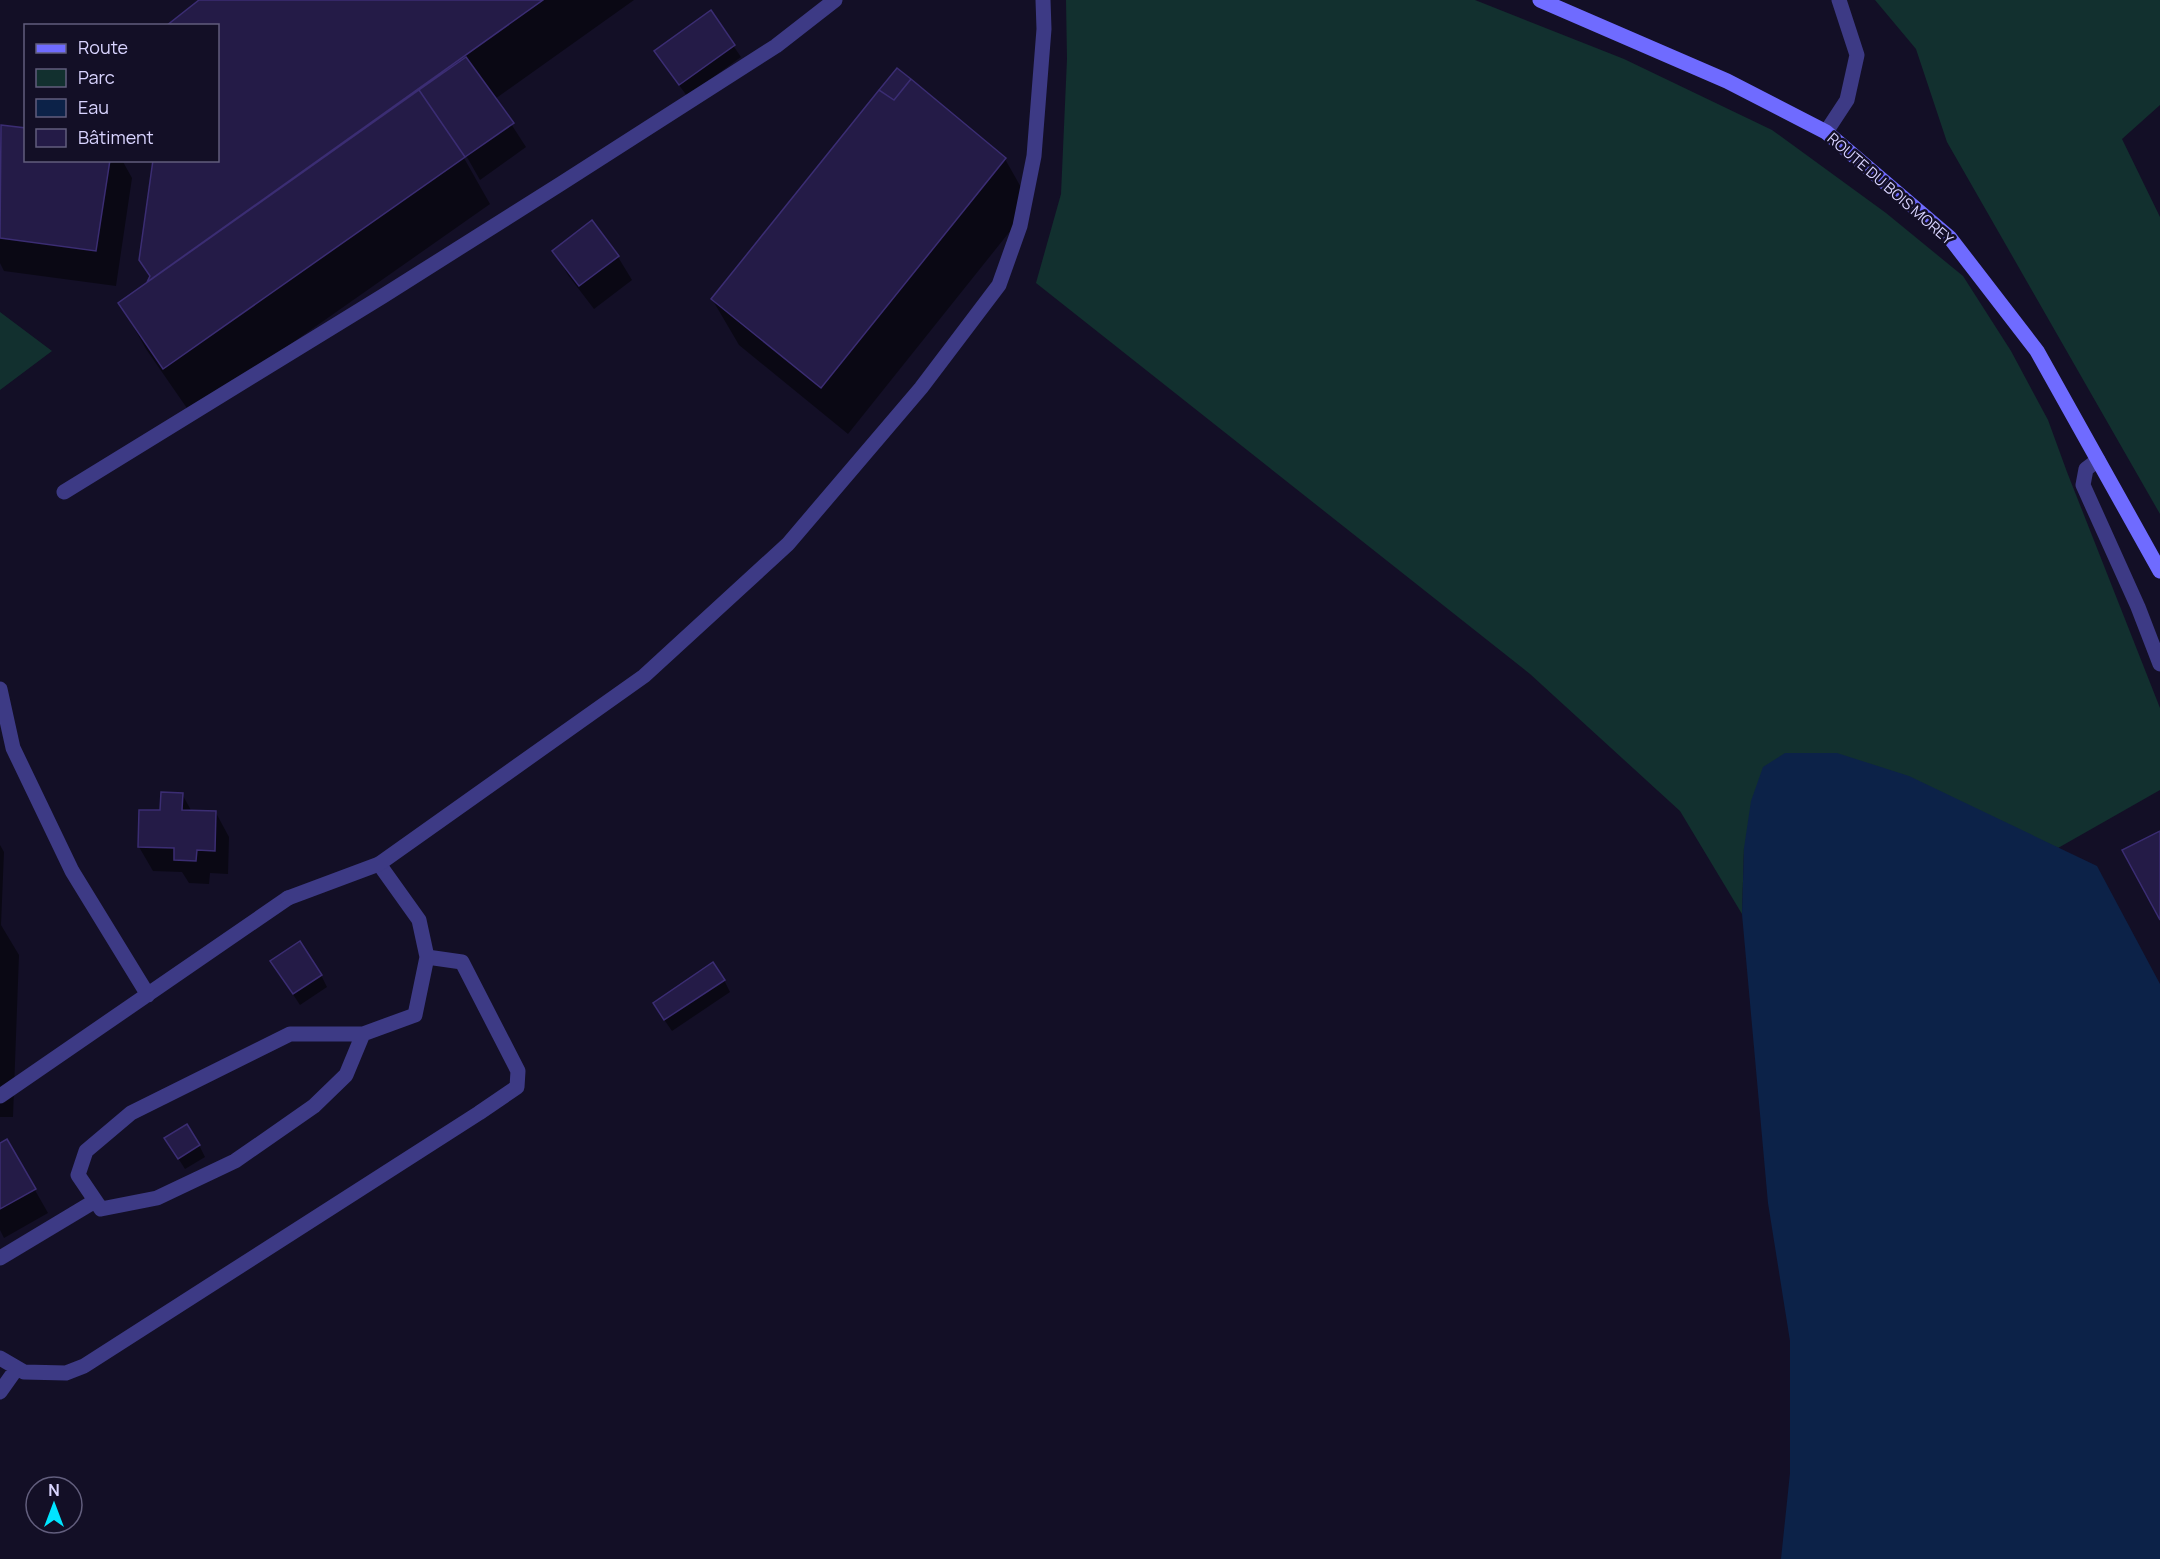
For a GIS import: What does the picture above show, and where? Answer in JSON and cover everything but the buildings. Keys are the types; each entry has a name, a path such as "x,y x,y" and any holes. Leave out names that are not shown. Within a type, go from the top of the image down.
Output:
{"street":[{"path":"64,492 383,296 776,46 835,0"},
{"path":"0,1096 288,898 379,864 644,676 788,544 921,388 999,285 1020,226 1034,156 1044,29 1043,0"},
{"name":"ROUTE DU BOIS MOREY","path":"1540,0 1727,81 1826,132 1950,238 2037,351 2160,571"},
{"path":"1826,132 1847,100 1857,55 1839,0"},
{"path":"2098,460 2086,469 2083,485 2138,607 2160,664"},
{"path":"0,689 13,748 52,830 72,871 148,995"},
{"path":"363,1034 346,1075 314,1106 235,1161 157,1197 100,1209 78,1175 86,1151 131,1113 290,1034 363,1034 415,1015 427,957 419,920 379,864"},
{"path":"0,1358 24,1372 66,1373 84,1366 517,1087 518,1071 462,962 427,957"},
{"path":"0,1258 95,1201"},
{"path":"0,1392 17,1368"}],"green space":[{"path":"1066,0 1475,0 1624,59 1772,130 1886,213 1963,276 2011,351 2048,420 2160,708 2160,790 2058,848 1997,820 1744,848 1742,914 1680,811 1530,674 1036,283 1061,194 1067,59"},
{"path":"1875,0 2160,0 2160,105 2122,139 2160,217 2160,514 1947,142 1916,49"},
{"path":"0,312 52,351 0,390"}],"water":[{"path":"1785,753 1837,753 1909,776 2097,866 2160,984 2160,1559 1781,1559 1790,1473 1790,1341 1768,1203 1742,914 1744,848 1751,801 1763,767"}]}
